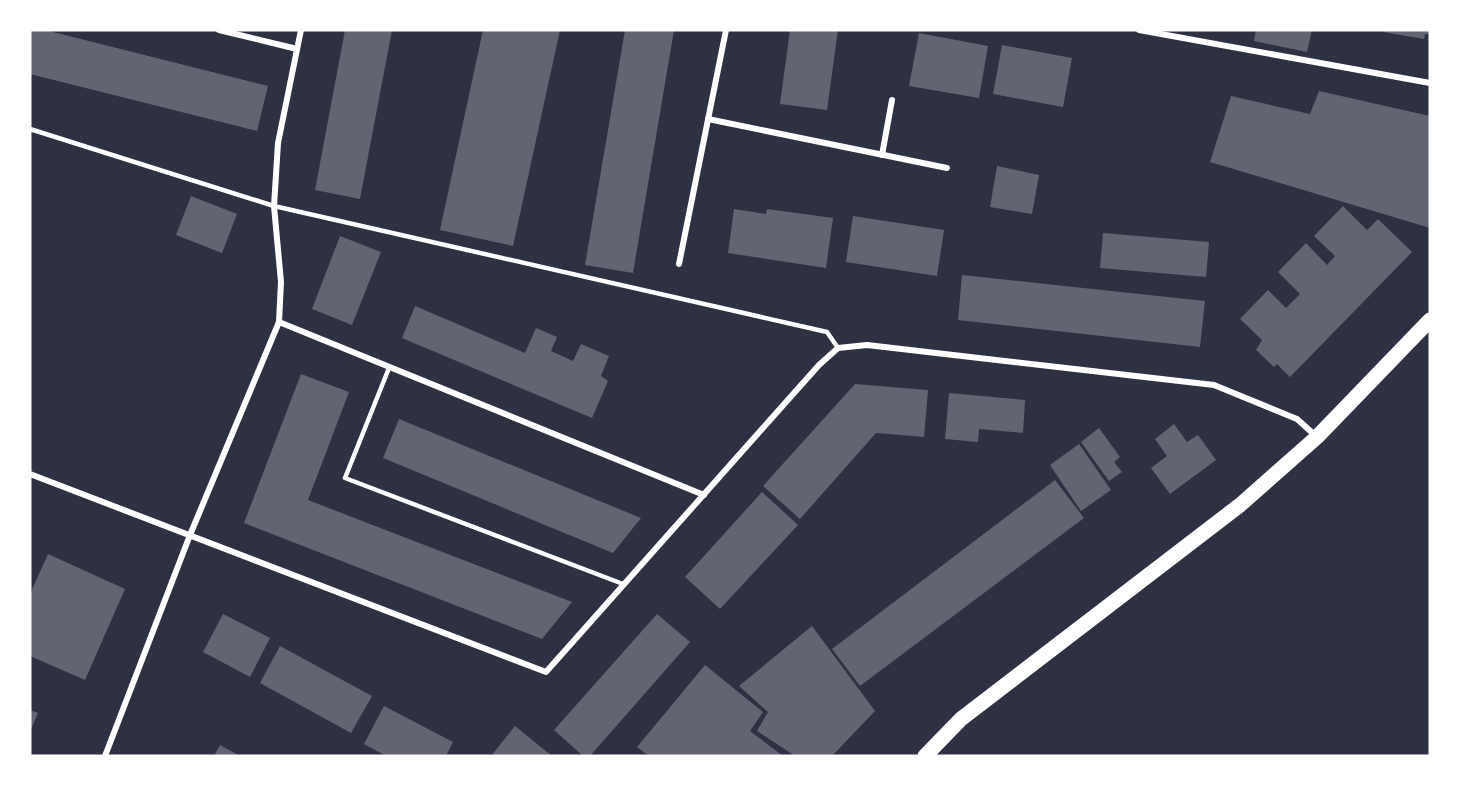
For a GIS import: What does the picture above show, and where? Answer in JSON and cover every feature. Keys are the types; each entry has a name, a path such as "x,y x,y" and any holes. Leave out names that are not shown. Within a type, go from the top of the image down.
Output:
{"main road":[{"path":"925,756 961,719 1240,505 1317,436 1430,320"}],"street":[{"path":"219,30 297,49"},
{"path":"105,756 190,535 279,322 281,282 274,206 278,143 301,30"},
{"path":"679,264 726,30"},
{"path":"1139,30 1430,83"},
{"path":"882,155 892,100"},
{"path":"708,119 947,168"},
{"path":"279,322 704,495"},
{"path":"30,474 546,672 819,365 838,348 867,345 1214,385 1297,419 1317,436"}],"lane":[{"path":"30,129 274,206 827,332 838,348"},
{"path":"389,368 345,478 623,584"}],"building":[{"path":"30,30 45,30 268,86 257,131 30,74"},
{"path":"345,30 392,30 360,199 315,190"},
{"path":"483,30 560,30 513,246 440,230"},
{"path":"625,30 674,30 633,273 585,265"},
{"path":"790,30 838,30 827,110 780,104"},
{"path":"1256,30 1312,30 1307,52 1254,41"},
{"path":"1383,30 1430,30 1430,34 1425,34 1424,39 1383,32"},
{"path":"919,33 988,46 979,98 909,86"},
{"path":"1002,45 1072,58 1063,107 993,94"},
{"path":"1319,91 1430,116 1430,228 1210,162 1231,96 1310,114"},
{"path":"997,166 1039,175 1032,214 990,207"},
{"path":"191,196 237,214 222,253 176,235"},
{"path":"1343,206 1367,230 1378,219 1412,252 1290,377 1277,364 1274,367 1256,350 1262,340 1240,319 1268,290 1286,308 1300,294 1278,272 1306,243 1327,265 1335,256 1314,236"},
{"path":"734,209 766,214 767,209 833,218 826,268 728,253"},
{"path":"853,216 944,230 937,276 846,262"},
{"path":"1103,233 1209,242 1206,277 1100,268"},
{"path":"340,236 381,252 352,325 312,309"},
{"path":"962,275 1205,301 1200,347 958,320"},
{"path":"415,306 525,353 536,328 557,337 551,351 573,361 581,344 609,356 601,376 608,381 592,418 402,338"},
{"path":"301,374 349,392 308,500 572,602 542,639 244,523"},
{"path":"855,384 928,390 924,437 876,433 800,519 763,486"},
{"path":"949,393 1025,400 1023,433 979,429 978,442 945,439"},
{"path":"399,419 641,518 613,553 383,458"},
{"path":"1174,424 1187,442 1198,435 1216,460 1170,494 1151,468 1167,456 1155,439"},
{"path":"1099,428 1120,457 1114,462 1122,472 1109,481 1081,442"},
{"path":"1079,444 1111,490 1081,511 1050,465"},
{"path":"1055,480 1084,518 860,686 832,649"},
{"path":"762,492 798,525 720,609 685,577"},
{"path":"48,554 125,589 85,680 30,656 30,594"},
{"path":"223,614 270,638 250,677 203,652"},
{"path":"657,614 690,642 590,756 583,756 554,730"},
{"path":"812,626 875,711 832,756 795,756 757,731 768,712 739,686"},
{"path":"280,646 372,696 351,733 260,683"},
{"path":"705,665 763,712 750,731 783,756 649,756 637,747"},
{"path":"384,706 453,742 446,756 386,756 364,744"},
{"path":"30,710 38,713 30,732"},
{"path":"515,726 552,756 491,756"},
{"path":"220,745 240,756 214,756"}]}
